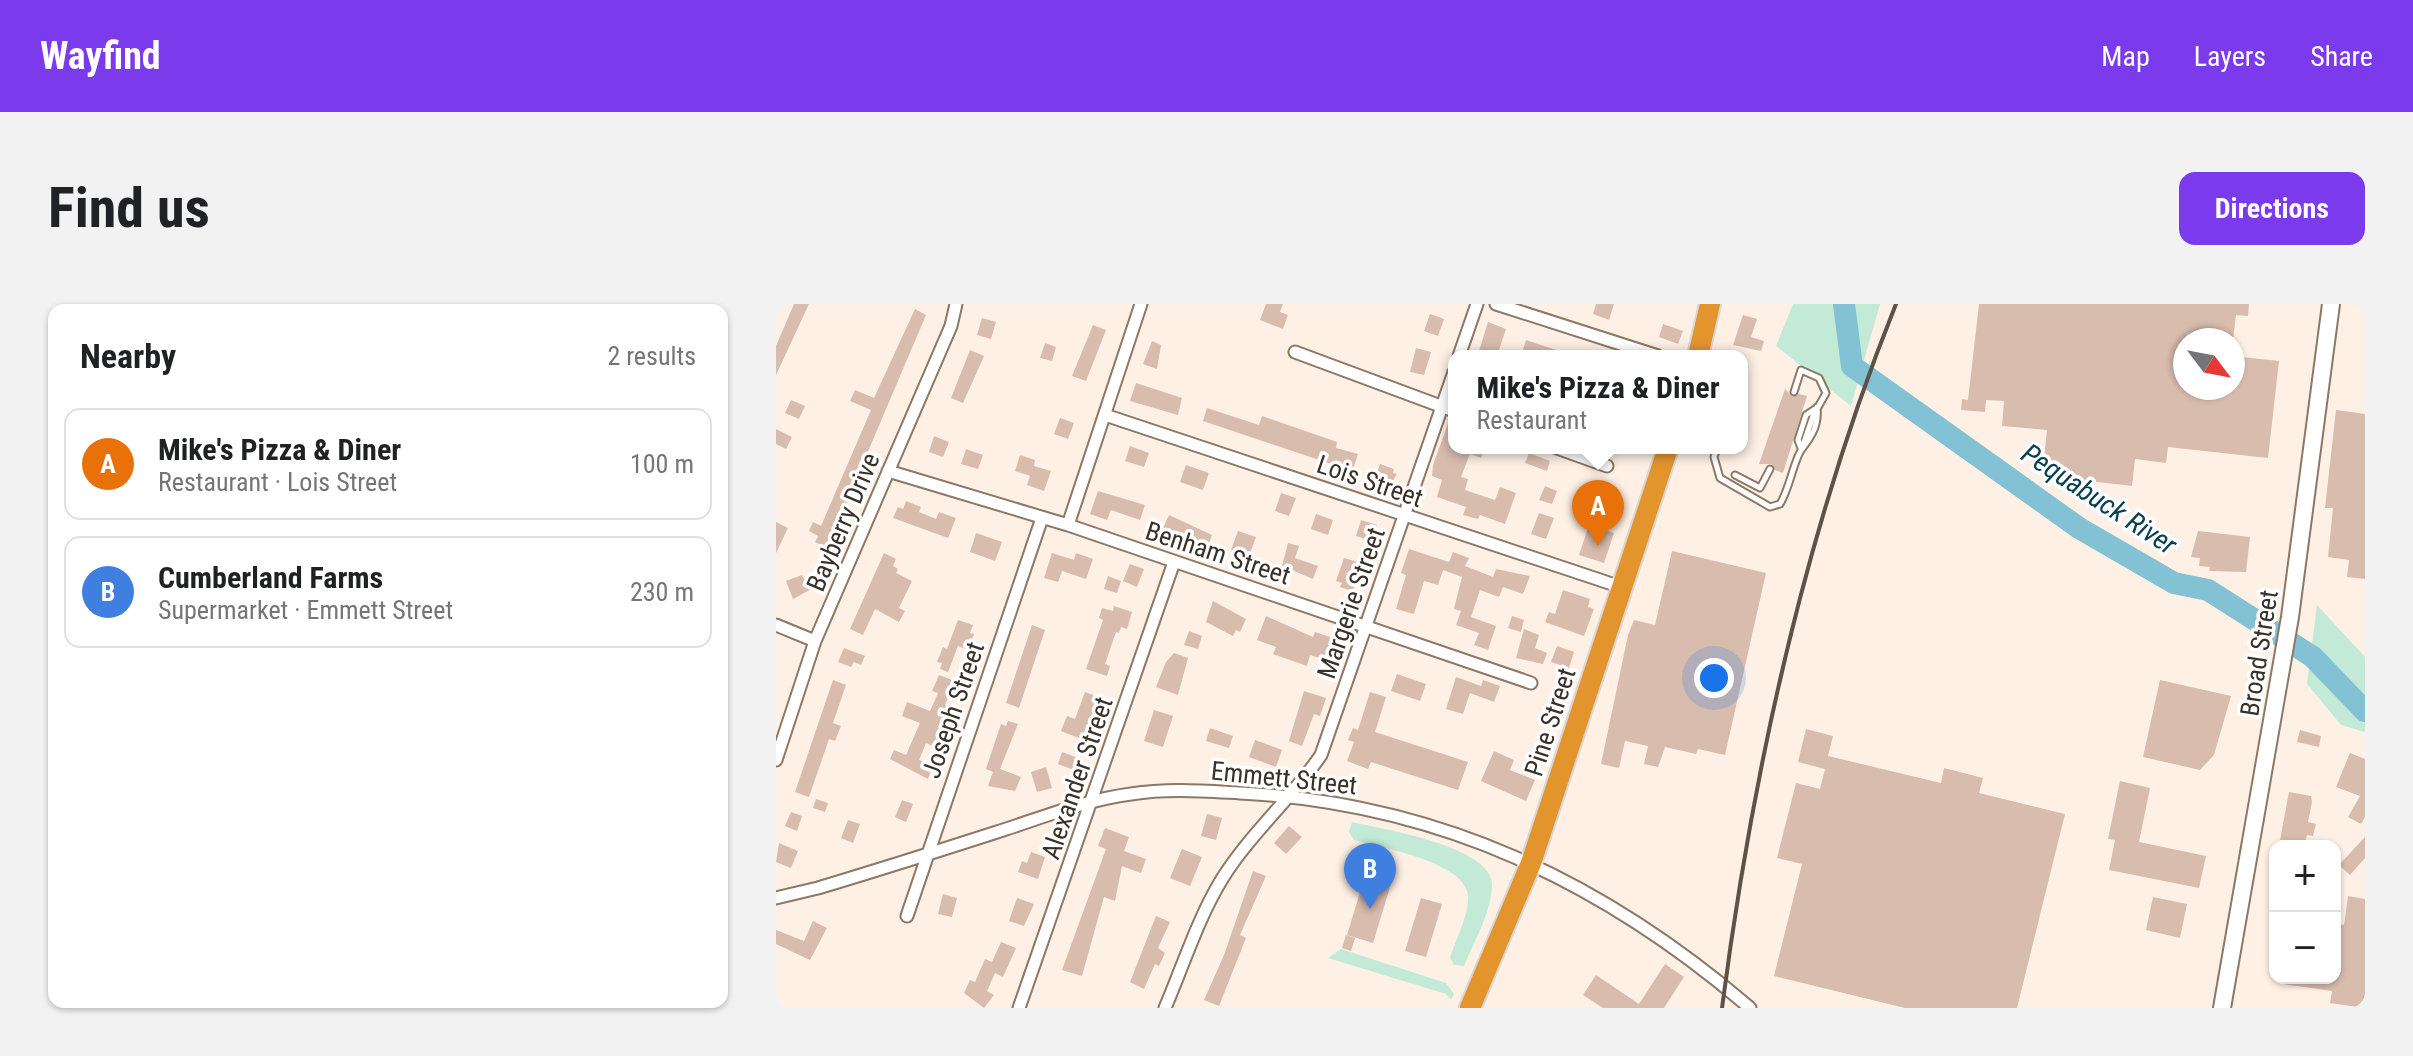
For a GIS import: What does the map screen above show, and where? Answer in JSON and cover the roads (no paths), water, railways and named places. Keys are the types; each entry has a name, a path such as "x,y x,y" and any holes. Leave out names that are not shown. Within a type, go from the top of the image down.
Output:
{"highway":[{"path":"1699,350 1710,304"},
{"name":"Pine Street","path":"1470,1008 1531,863 1666,454"}],"main road":[{"name":"Broad Street","path":"2222,1008 2290,617 2331,304"}],"street":[{"name":"Bayberry Drive","path":"776,760 815,641 951,326 956,304"},
{"path":"1068,525 1141,304"},
{"path":"1461,350 1477,304"},
{"path":"1496,304 1639,350"},
{"path":"1295,352 1448,408"},
{"name":"Margerie Street","path":"1165,1008 1220,881 1248,842 1292,796 1321,755 1405,516 1448,408"},
{"name":"Lois Street","path":"1105,415 1621,587"},
{"path":"1574,454 1607,466"},
{"name":"Benham Street","path":"888,471 1068,525 1531,683"},
{"name":"Joseph Street","path":"907,916 1042,518"},
{"name":"Alexander Street","path":"1019,1008 1174,562"},
{"path":"776,625 815,641"},
{"name":"Emmett Street","path":"776,898 926,855 1092,801 1160,791 1292,796 1377,811 1446,829 1531,863 1636,919 1750,1008"}],"lane":[{"path":"1794,392 1801,370 1819,378 1826,393 1817,407 1806,415 1798,440 1802,449"},
{"path":"1715,454 1720,478 1770,507 1780,504 1791,487 1802,449 1810,443 1818,418 1817,407"},
{"path":"1735,475 1760,488 1770,469"}],"waterway":[{"name":"Pequabuck River","path":"1844,304 1852,366 2079,528 2174,583 2208,590 2313,657 2365,711"}],"railway":[{"path":"1722,1008 1750,829 1787,650 1835,475 1896,304"}],"place":[{"name":"Mike's Pizza & Diner","path":"1598,546"},
{"name":"Cumberland Farms","path":"1370,909"}]}
